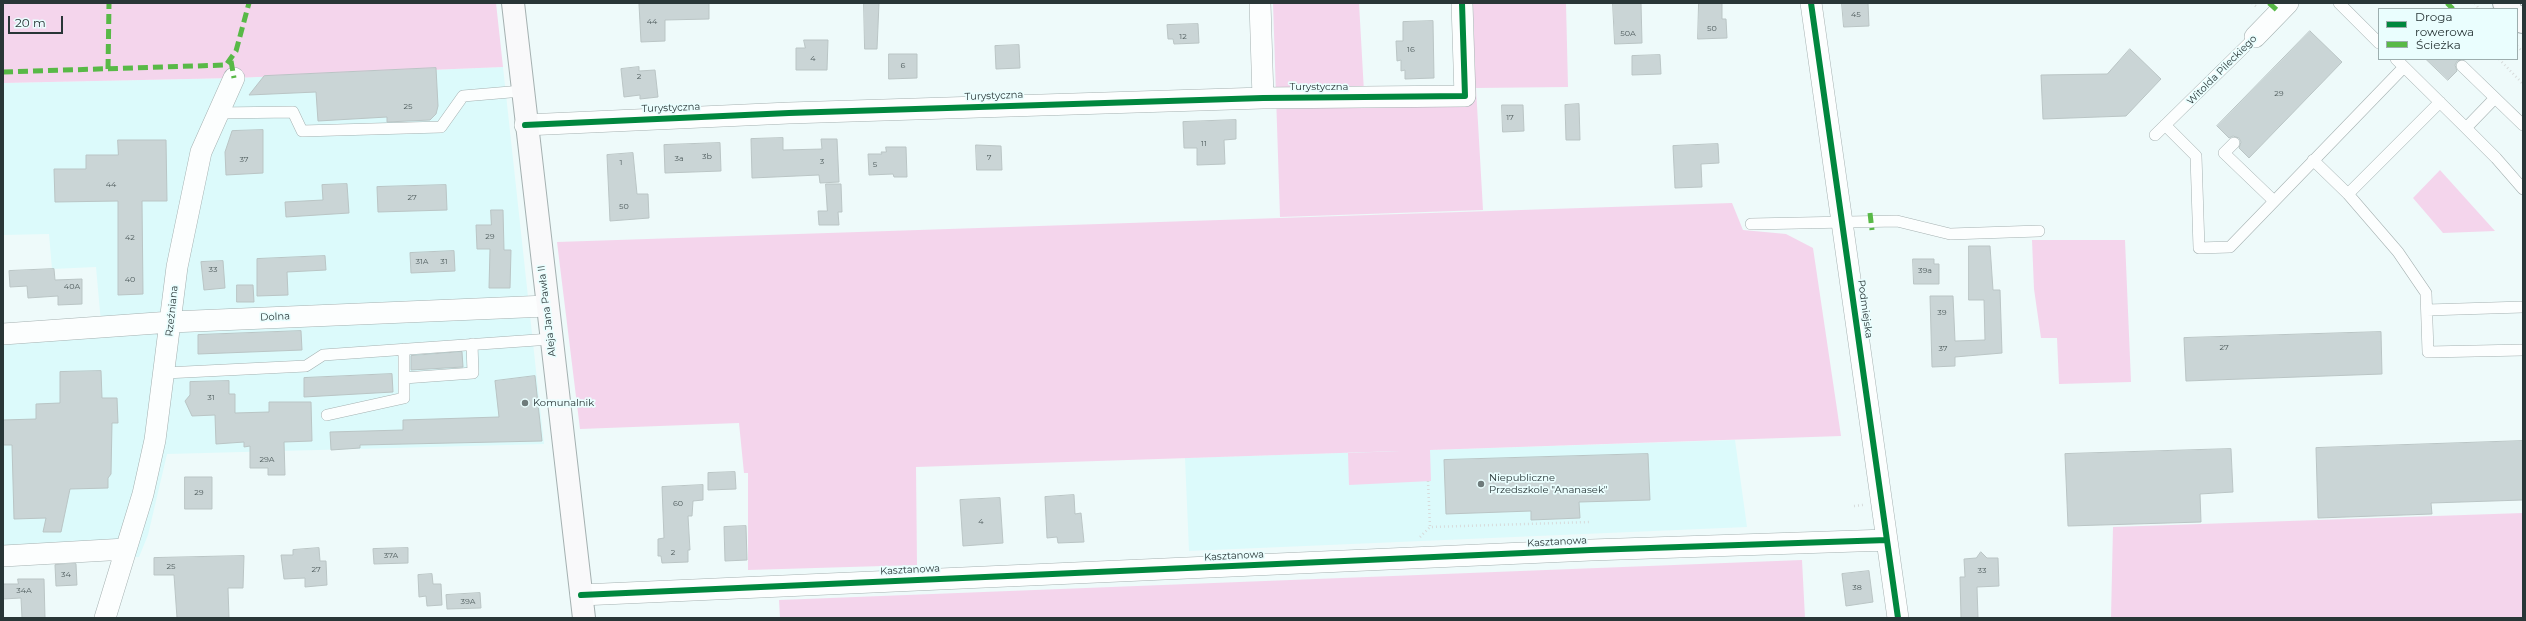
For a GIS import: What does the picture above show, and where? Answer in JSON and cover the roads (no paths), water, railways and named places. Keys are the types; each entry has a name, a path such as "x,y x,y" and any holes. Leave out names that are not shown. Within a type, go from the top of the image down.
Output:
{"street":[{"name":"Aleja Jana Pawła II","path":"513,3 525,125 584,618"},
{"path":"1260,3 1263,98"},
{"name":"Turystyczna","path":"525,125 797,113 1263,98 1465,96 1462,3"},
{"name":"Podmiejska","path":"1811,3 1898,618"},
{"name":"Witolda Pileckiego","path":"2255,37 2279,6"},
{"name":"Rzeźniana","path":"105,618 143,494 156,440 177,267 201,152 234,78"},
{"name":"Dolna","path":"3,334 171,322 547,306"},
{"name":"Kasztanowa","path":"581,595 1584,551 1887,540"},
{"path":"3,556 126,549"}],"lane":[{"path":"2338,3 2378,42"},
{"name":"Witolda Pileckiego","path":"2155,135 2255,37"},
{"path":"2397,60 2496,158 2523,189"},
{"path":"2462,66 2523,125"},
{"path":"2165,125 2196,156 2199,248 2230,246 2404,67"},
{"path":"218,113 293,112 302,131 441,127 463,96 522,91"},
{"path":"2466,128 2495,98"},
{"path":"2348,194 2440,102"},
{"path":"2234,143 2224,153 2274,201"},
{"path":"2313,160 2348,194 2398,252 2426,293 2428,352 2523,350"},
{"path":"1751,224 1897,220 1950,234 2039,231"},
{"path":"2427,310 2523,306"},
{"path":"165,373 306,366 323,355 551,339"},
{"path":"404,378 473,373 472,344"},
{"path":"327,415 404,398 404,349"}],"place":[{"name":"Komunalnik","path":"525,403"},
{"name":"Niepubliczne Przedszkole \"Ananasek\"","path":"1481,484"}]}
